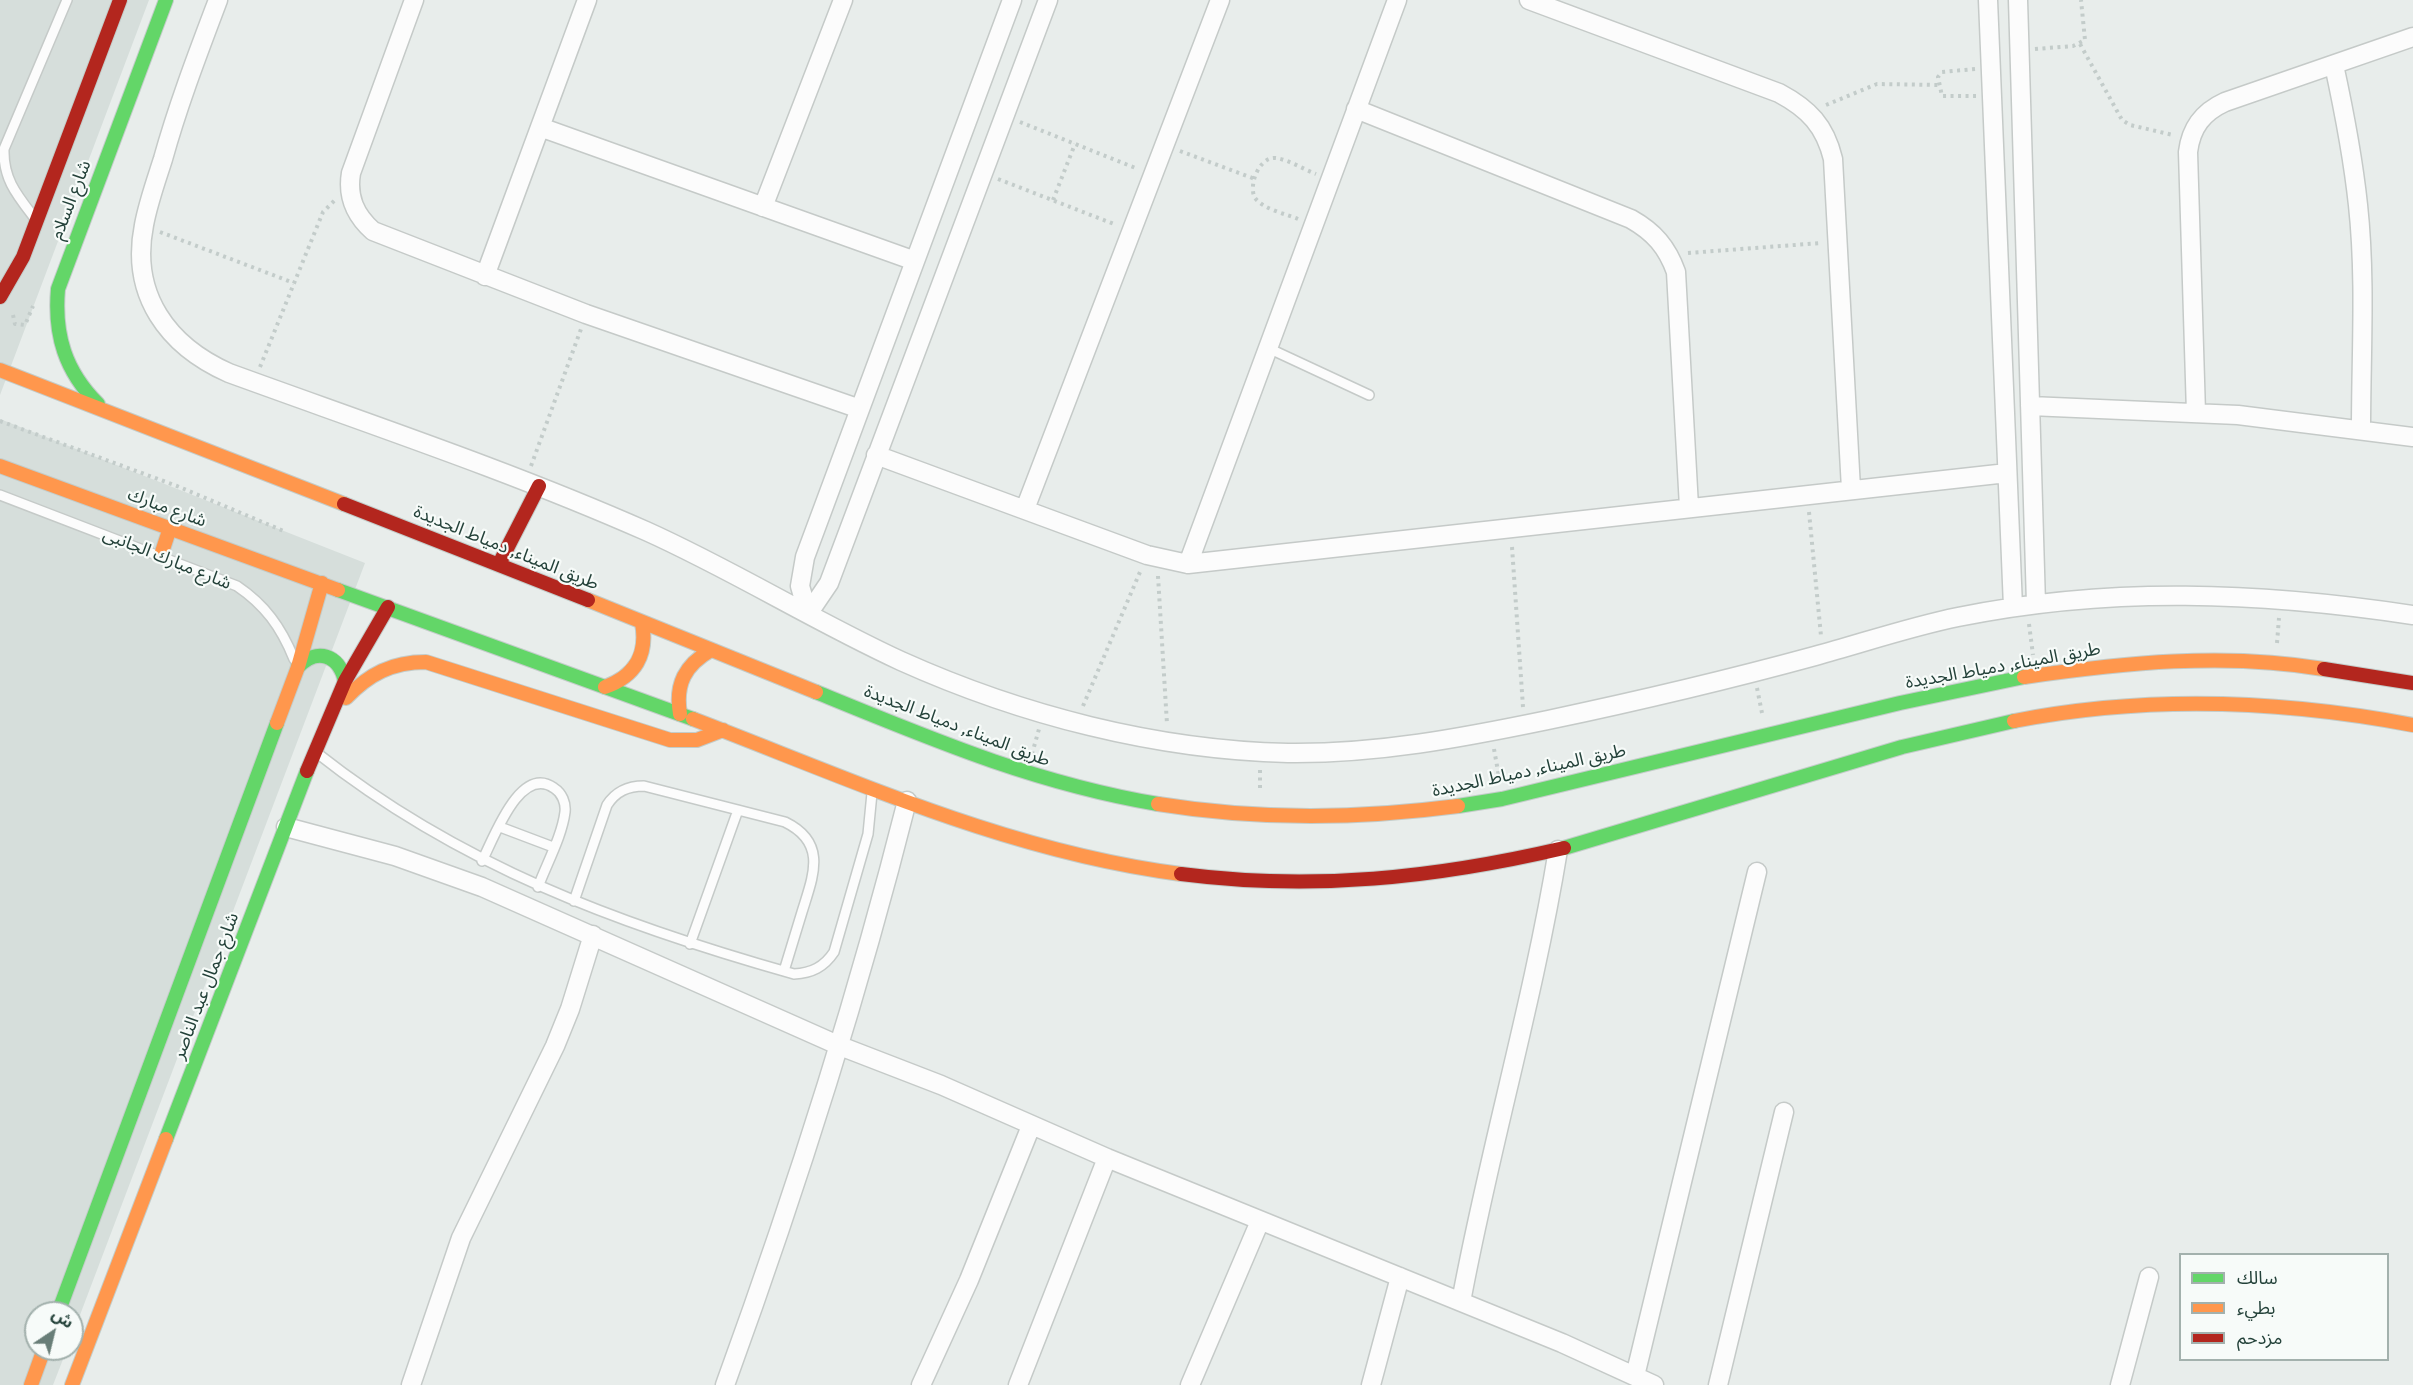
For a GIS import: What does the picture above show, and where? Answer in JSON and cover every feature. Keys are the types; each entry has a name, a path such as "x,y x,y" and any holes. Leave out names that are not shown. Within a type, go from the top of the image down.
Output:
{"main road":[{"name":"شارع السلام","path":"0,297 16,273 120,0"},
{"name":"شارع السلام","path":"101,407 75,380 59,345 55,308 58,289 166,0"},
{"path":"0,370 101,407"},
{"name":"طريق الميناء, دمياط الجديدة","path":"101,407 499,564 984,760 1128,799 1202,811 1351,817 1426,811 1502,799 1900,703 2036,676 2117,665 2207,660 2308,666 2413,682"},
{"name":"شارع مبارك","path":"0,466 322,583"},
{"path":"499,564 533,484"},
{"path":"161,555 170,528"},
{"path":"322,583 723,730 970,825 1046,848 1147,868 1284,882 1365,881 1444,874 1558,850 1905,746 2013,722 2101,709 2200,703 2300,708 2413,725"},
{"name":"شارع جمال عبد الناصر","path":"62,1301 298,667 322,583"},
{"name":"شارع جمال عبد الناصر","path":"72,1385 327,719 345,681 388,607"},
{"path":"605,687 628,678 636,669 645,647 642,623"},
{"path":"680,714 677,703 680,681 692,662 711,650"},
{"path":"298,667 310,656 327,655 341,665 345,681"},
{"path":"327,719 362,680 373,672 398,663 412,661 440,665 670,740 697,740 723,730"},
{"path":"31,1385 40,1361"}],"street":[{"path":"218,0 178,105 144,225 141,252 143,278 152,304 165,327 183,347 205,362 254,382 533,484 649,533 900,660 965,687 1043,714 1168,741 1259,751 1349,752 1412,746 1492,733 1753,672 1892,632 2025,606 2127,596 2199,594 2280,599 2413,615"},
{"path":"414,0 351,173 350,196 358,216 373,231 586,314 860,409"},
{"path":"485,276 587,0"},
{"path":"763,207 843,0"},
{"path":"808,614 801,593 801,572 1012,0"},
{"path":"808,614 829,583 1048,0"},
{"path":"1025,509 1220,0"},
{"path":"1188,564 1397,0"},
{"path":"1529,0 1779,93 1810,113 1821,126 1833,159 1851,489"},
{"path":"1988,0 2007,473 2025,606"},
{"path":"2018,0 2030,406 2025,606"},
{"path":"2196,413 2187,152 2189,139 2199,121 2213,108 2413,37"},
{"path":"2334,65 2344,110 2358,205 2361,253 2361,429"},
{"path":"1356,109 1631,219 1646,228 1669,254 1676,272 1689,507"},
{"path":"540,127 915,261"},
{"path":"2030,406 2279,418 2413,437"},
{"path":"876,455 1152,556 1188,564 1807,493 2007,473"},
{"path":"725,1385 803,1164 840,1046 907,801"},
{"path":"286,827 425,867 482,887 840,1046 941,1085 1107,1158 1461,1302 1654,1385"},
{"path":"1461,1302 1478,1210 1507,1098 1545,926 1558,850"},
{"path":"1635,1376 1757,872"},
{"path":"411,1385 461,1238 555,1046 570,1009 593,935"},
{"path":"1718,1385 1784,1112"},
{"path":"921,1385 969,1280 1031,1126"},
{"path":"1018,1385 1107,1158"},
{"path":"1190,1385 1260,1221"},
{"path":"1371,1385 1400,1277"},
{"path":"2120,1385 2149,1277"}],"lane":[{"path":"36,220 10,186 3,166 4,149 67,0"},
{"path":"1268,348 1369,395"},
{"name":"شارع مبارك الجانبى","path":"0,495 220,577 253,597 277,623 298,667"},
{"path":"315,752 392,808 482,861 574,901 690,944 794,974 813,971 822,966 834,952 868,834 872,787"},
{"path":"482,861 520,791 534,783 550,785 557,790 565,804 565,812 538,886"},
{"path":"574,901 608,805 619,792 627,788 644,786 794,826 808,840 815,869 784,971"},
{"path":"690,944 738,810"},
{"path":"500,827 553,847"}],"path":[{"path":"2019,51 2080,45 2085,40 2086,33 2081,0"},
{"path":"2080,45 2122,120 2130,125 2189,139"},
{"path":"1991,67 1942,72 1938,77 1938,84 1939,93 1945,98 1992,95"},
{"path":"1810,113 1877,84 1938,84"},
{"path":"1004,116 1153,175"},
{"path":"1053,200 1075,144"},
{"path":"1165,145 1255,179"},
{"path":"1313,225 1261,204 1254,197 1252,188 1255,179 1266,160 1275,158 1330,180"},
{"path":"982,173 1132,231"},
{"path":"254,382 323,212 334,200 350,196"},
{"path":"144,225 294,283"},
{"path":"1669,254 1837,242"},
{"path":"533,484 586,314"},
{"path":"0,421 177,486 286,532"},
{"path":"1807,493 1822,654"},
{"path":"1511,528 1524,725"},
{"path":"1077,722 1152,556"},
{"path":"1152,556 1168,741"},
{"path":"2275,664 2280,599"},
{"path":"2025,606 2036,676"},
{"path":"1753,672 1767,736"},
{"path":"1027,773 1043,714"},
{"path":"1492,733 1502,799"},
{"path":"1259,751 1260,815"}],"shaded area":[{"path":"0,0 149,0 0,395"},
{"path":"0,419 365,563 84,1304 84,1301 24,1301 24,1361 62,1361 53,1385 0,1385"}],"traffic: fast":[{"path":"98,404 77,379 64,351 58,322 58,289 166,0"},
{"path":"338,590 693,719"},
{"path":"298,667 313,657 326,657 338,665 345,681"},
{"path":"1458,806 1502,799 1900,703 2024,677"},
{"path":"816,692 942,743 1026,772 1112,795 1158,804"},
{"path":"1564,848 1902,747 2014,721"},
{"path":"62,1301 277,723"},
{"path":"166,1139 307,771"}],"traffic: slow":[{"path":"0,370 344,504"},
{"path":"0,466 338,590"},
{"path":"161,555 170,528"},
{"path":"277,723 298,667 322,583"},
{"path":"588,600 816,692"},
{"path":"605,687 624,677 637,663 643,645 642,623"},
{"path":"680,714 679,693 684,676 694,662 711,650"},
{"path":"2024,677 2099,667 2211,660 2249,661 2324,669"},
{"path":"346,698 363,682 382,671 402,664 426,662 670,740 697,740 723,730"},
{"path":"2014,721 2114,707 2214,704 2314,710 2413,725"},
{"path":"693,719 872,789 993,831 1117,864 1181,874"},
{"path":"1158,804 1233,813 1308,816 1383,813 1458,806"},
{"path":"72,1385 166,1139"},
{"path":"31,1385 40,1361"}],"traffic: jam":[{"path":"0,297 23,257 120,0"},
{"path":"499,564 539,486"},
{"path":"344,504 588,600"},
{"path":"307,771 345,681 388,607"},
{"path":"2324,669 2413,683"},
{"path":"1181,874 1278,881 1374,879 1468,867 1564,848"}]}
